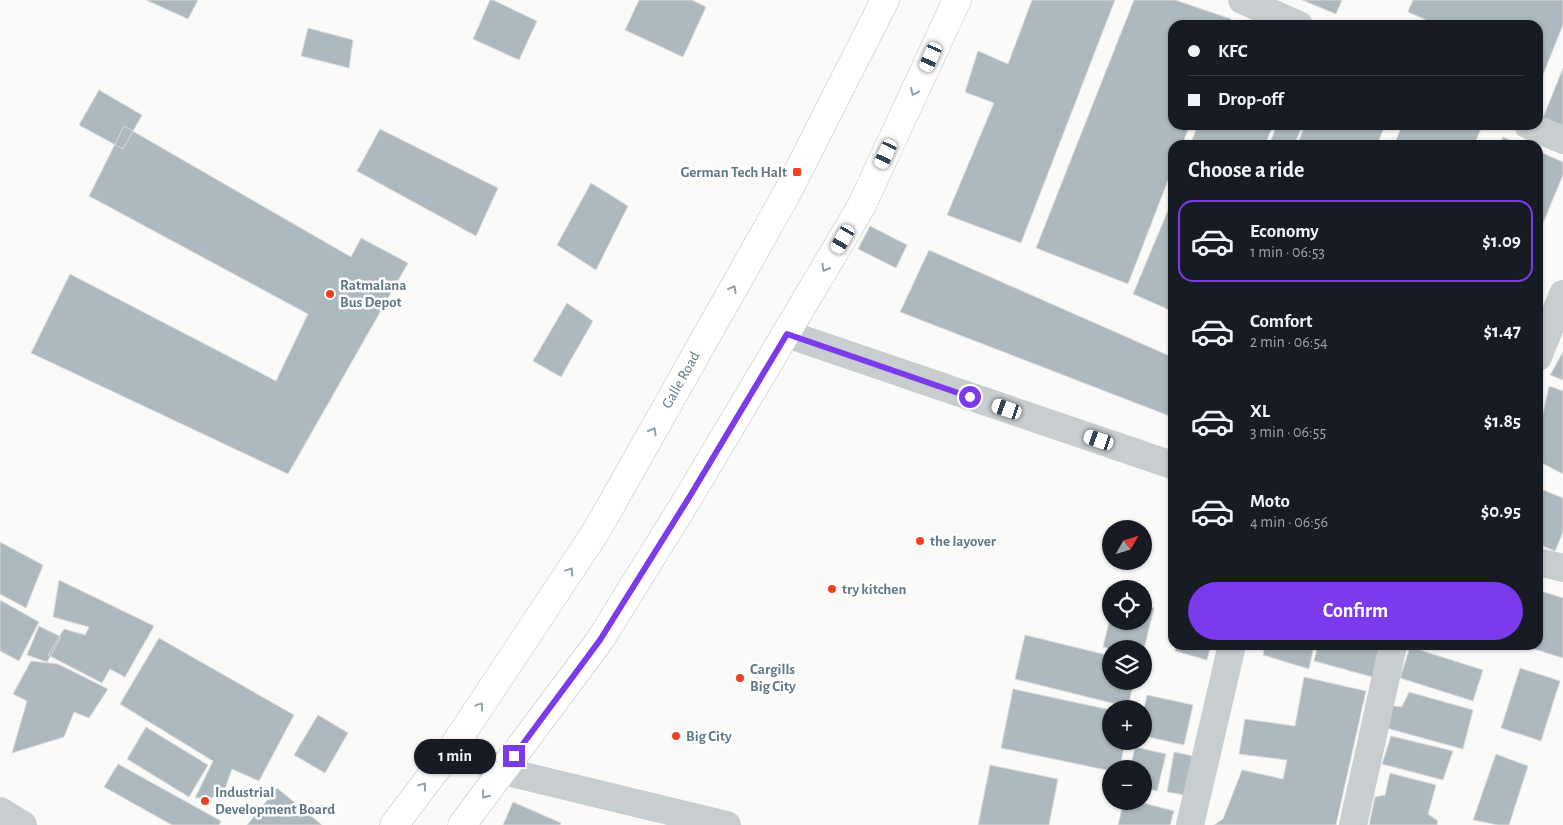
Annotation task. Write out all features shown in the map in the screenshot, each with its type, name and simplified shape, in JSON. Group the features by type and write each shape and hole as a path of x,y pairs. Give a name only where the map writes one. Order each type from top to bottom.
{"highway":[{"name":"Galle Road","path":"394,825 453,746 598,530 786,195 885,0"},
{"path":"462,825 600,640 690,496 787,334 861,207 951,2"}],"street":[{"path":"1242,0 1288,20"},
{"path":"1540,130 1563,140"},
{"path":"1543,345 1563,295"},
{"path":"787,334 1168,465"},
{"path":"1543,563 1563,568"},
{"path":"1190,825 1231,650"},
{"path":"1353,825 1392,650"},
{"path":"453,746 504,771 727,825"},
{"path":"0,811 23,825"}],"building":[{"path":"146,0 198,0 188,19"},
{"path":"490,0 537,21 519,60 473,39"},
{"path":"639,0 692,0 706,7 683,57 625,30"},
{"path":"1032,0 1115,0 1021,243 947,215 994,103 965,92 978,51 1008,64"},
{"path":"1134,0 1175,0 1231,19 1168,20 1168,130 1188,130 1184,140 1168,140 1168,180 1128,284 1036,248"},
{"path":"1302,0 1342,0 1336,14"},
{"path":"1413,0 1563,0 1563,25 1543,75 1543,20 1426,20 1408,12"},
{"path":"308,28 353,40 349,68 301,56"},
{"path":"1563,68 1563,132 1543,124 1543,118"},
{"path":"99,90 142,115 123,149 79,125"},
{"name":"Ratmalana Bus Depot","path":"124,126 351,257 361,238 408,263 288,474 31,353 70,274 276,381 308,314 89,196"},
{"path":"380,129 498,188 476,236 357,171"},
{"path":"1196,130 1271,130 1267,140 1192,140"},
{"path":"1275,130 1301,130 1296,140 1271,140"},
{"path":"1303,130 1383,130 1379,140 1299,140"},
{"path":"1400,130 1481,130 1476,140 1396,140"},
{"path":"1543,153 1563,162 1563,175 1543,223"},
{"path":"591,183 628,206 596,270 557,245"},
{"path":"1168,211 1168,309 1133,294"},
{"path":"870,226 907,245 896,268 858,249"},
{"path":"929,250 1168,355 1168,415 900,312"},
{"path":"567,303 593,321 561,377 533,361"},
{"path":"1563,352 1563,380 1550,375"},
{"path":"1549,386 1563,391 1563,474 1543,464 1543,414"},
{"path":"1543,490 1563,498 1563,532 1555,551 1543,546"},
{"path":"0,542 43,565 26,608 0,594"},
{"path":"59,580 154,626 125,677 110,669 102,683 48,655 64,629 85,635 89,627 53,617"},
{"path":"1543,592 1563,598 1563,658 1537,650 1543,650"},
{"path":"0,600 39,622 19,661 0,651"},
{"path":"39,626 61,637 47,662 27,655"},
{"path":"1107,630 1149,630 1146,640 1105,640"},
{"path":"1025,635 1102,654 1102,690 1132,690 1130,700 1102,701 1015,679"},
{"path":"159,638 294,715 259,781 232,769 222,797 195,798 213,761 120,704"},
{"path":"1175,650 1210,650 1207,660"},
{"path":"1264,650 1313,650 1309,669 1263,655"},
{"path":"1317,650 1383,650 1376,678 1314,661"},
{"path":"1409,650 1420,650 1483,670 1473,701 1400,678"},
{"path":"31,661 58,664 108,689 89,718 74,712 64,737 12,753 27,701 13,694"},
{"path":"1520,668 1560,681 1541,741 1501,728"},
{"path":"1304,677 1366,691 1336,825 1214,825 1223,819 1242,770 1283,779 1287,760 1239,754 1245,719 1295,726"},
{"path":"1013,689 1102,708 1102,750 1123,750 1122,760 1102,760 1102,769 1001,748"},
{"path":"1409,692 1473,710 1463,749 1386,728 1388,705 1402,707"},
{"path":"1147,695 1193,705 1184,745 1152,738 1152,700 1146,700"},
{"path":"318,715 348,733 325,773 294,755"},
{"path":"146,727 208,765 189,797 127,759"},
{"path":"1391,736 1453,751 1443,780 1382,764"},
{"path":"1134,750 1148,750 1166,754 1157,791 1152,790 1152,760 1132,760"},
{"path":"1174,752 1198,757 1191,796 1167,792"},
{"path":"1496,754 1528,766 1509,825 1498,825 1473,820"},
{"path":"118,764 221,821 219,825 172,825 104,787"},
{"path":"990,765 1058,779 1049,825 978,825"},
{"path":"1390,773 1436,785 1428,814 1438,821 1437,825 1369,825 1375,797 1385,795"},
{"path":"277,788 322,825 247,825"},
{"path":"513,802 561,823 560,825 503,825"},
{"path":"1152,805 1174,811 1170,825 1118,825 1122,810 1152,810"}],"place":[{"name":"German Tech Halt","path":"797,172"},
{"name":"Ratmalana Bus Depot","path":"330,294"},
{"name":"the layover","path":"920,541"},
{"name":"try kitchen","path":"832,589"},
{"name":"Cargills Big City","path":"740,678"},
{"name":"Big City","path":"676,736"},
{"name":"Industrial Development Board","path":"205,801"}],"route":[{"path":"514,756 600,640 690,496 787,334 970,397"}]}
